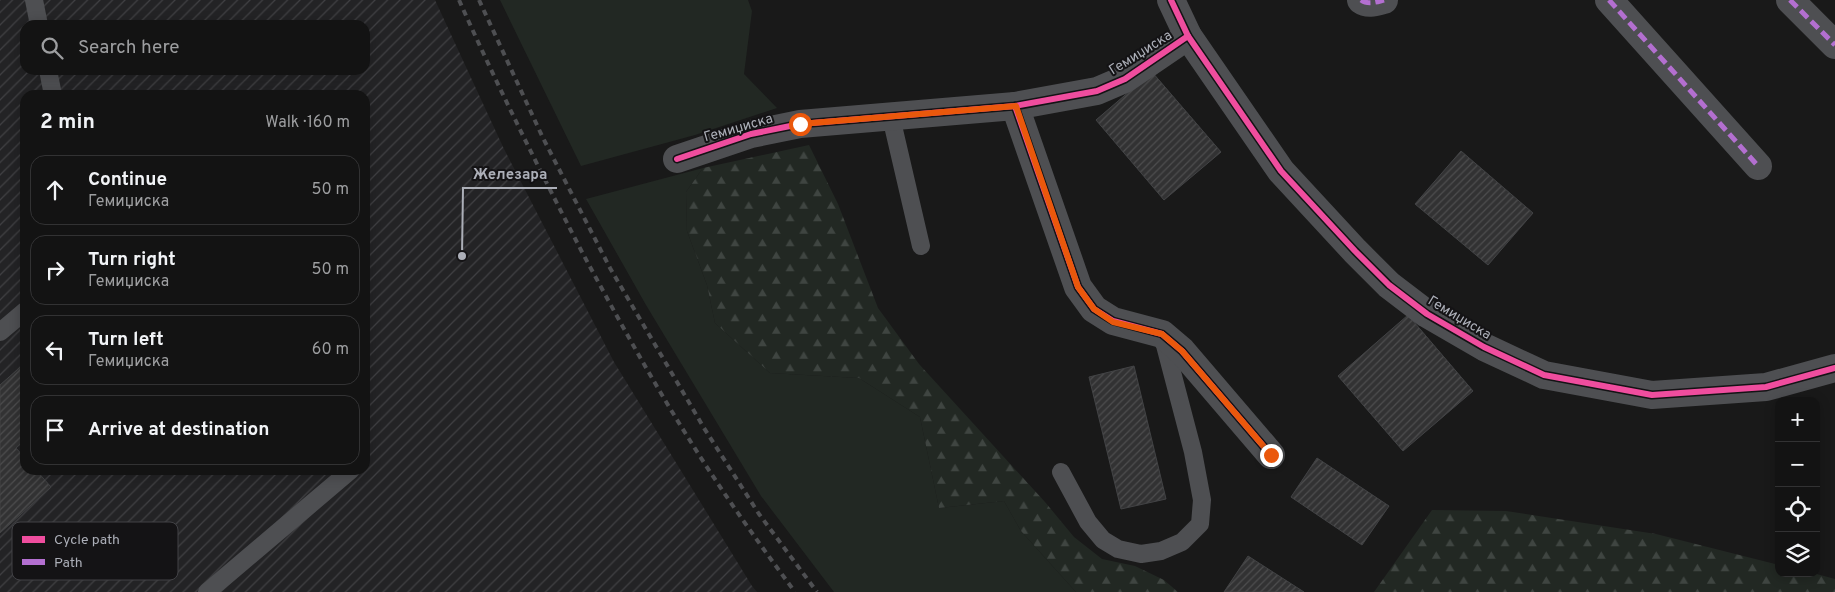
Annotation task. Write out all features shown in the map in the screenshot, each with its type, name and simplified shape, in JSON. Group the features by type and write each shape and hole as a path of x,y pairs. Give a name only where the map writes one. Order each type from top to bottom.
{"street":[{"name":"Гемиџиска","path":"1171,0 1188,36 1281,172 1389,285 1427,314 1484,347 1544,375 1652,395 1766,386 1835,368"},
{"path":"1361,0 1374,3 1384,0"},
{"path":"1609,0 1758,166"},
{"path":"1790,0 1835,45"},
{"name":"Гемиџиска","path":"678,159 751,134 800,124 1016,106 1097,91 1125,79 1188,36"},
{"path":"1016,106 1078,287 1094,309 1113,322 1162,334 1182,351 1271,455"}],"lane":[{"path":"34,0 38,20"},
{"path":"49,75 52,90"},
{"path":"891,117 921,246"},
{"path":"0,332 20,315"},
{"path":"1061,472 1088,522 1103,540 1118,549 1141,554 1161,551 1182,542 1200,524 1202,500 1193,452 1162,334"},
{"path":"207,592 345,475"}],"shaded area":[{"path":"0,0 435,0 504,149 614,362 757,592 0,592"}],"green space":[{"path":"500,0 748,0 752,11 744,74 777,108 695,135 581,166"},
{"path":"809,145 838,204 878,308 919,364 1045,502 1074,537 1102,559 1135,566 1164,580 1178,592 1076,592 1021,531 1004,501 939,508 920,417 859,378 770,373 715,323 707,285 687,231 686,192 703,168"},
{"path":"703,168 686,192 687,231 707,285 715,323 770,373 859,378 920,417 939,508 1004,501 1021,531 1076,592 834,592 761,496 646,305 586,199"},
{"path":"1432,510 1506,511 1656,534 1775,564 1775,577 1820,577 1820,575 1835,579 1835,592 1374,592"}],"building":[{"path":"1152,72 1221,152 1164,200 1096,120"},
{"path":"1461,151 1533,213 1488,265 1415,204"},
{"path":"1408,315 1473,391 1403,451 1338,376"},
{"path":"1134,366 1166,499 1121,509 1089,377"},
{"path":"20,367 20,444 16,448 20,452 20,475 40,475 51,487 0,533 0,385"},
{"path":"1317,458 1389,506 1362,545 1291,497"},
{"path":"1248,556 1304,592 1224,592"}],"railway":[{"path":"459,0 550,190 634,347 714,478 795,592"},
{"path":"479,0 543,138 610,268 704,428 759,514 817,592"}],"marked path":[{"path":"1361,0 1369,3 1384,0"},
{"path":"1609,0 1758,166"},
{"path":"1790,0 1835,45"}],"cycle path":[{"path":"1171,0 1188,36 1281,171 1389,285 1427,314 1484,347 1544,375 1652,395 1766,387 1835,368"},
{"path":"677,159 751,134 800,124 1015,106 1097,91 1125,79 1188,36"},
{"path":"1015,106 1078,287 1094,309 1113,321 1162,334 1182,351 1271,455"}],"place":[{"name":"Железара","path":"462,256"}],"route":[{"path":"800,124 1016,106 1078,287 1094,309 1113,322 1162,334 1182,351 1271,455"}]}
